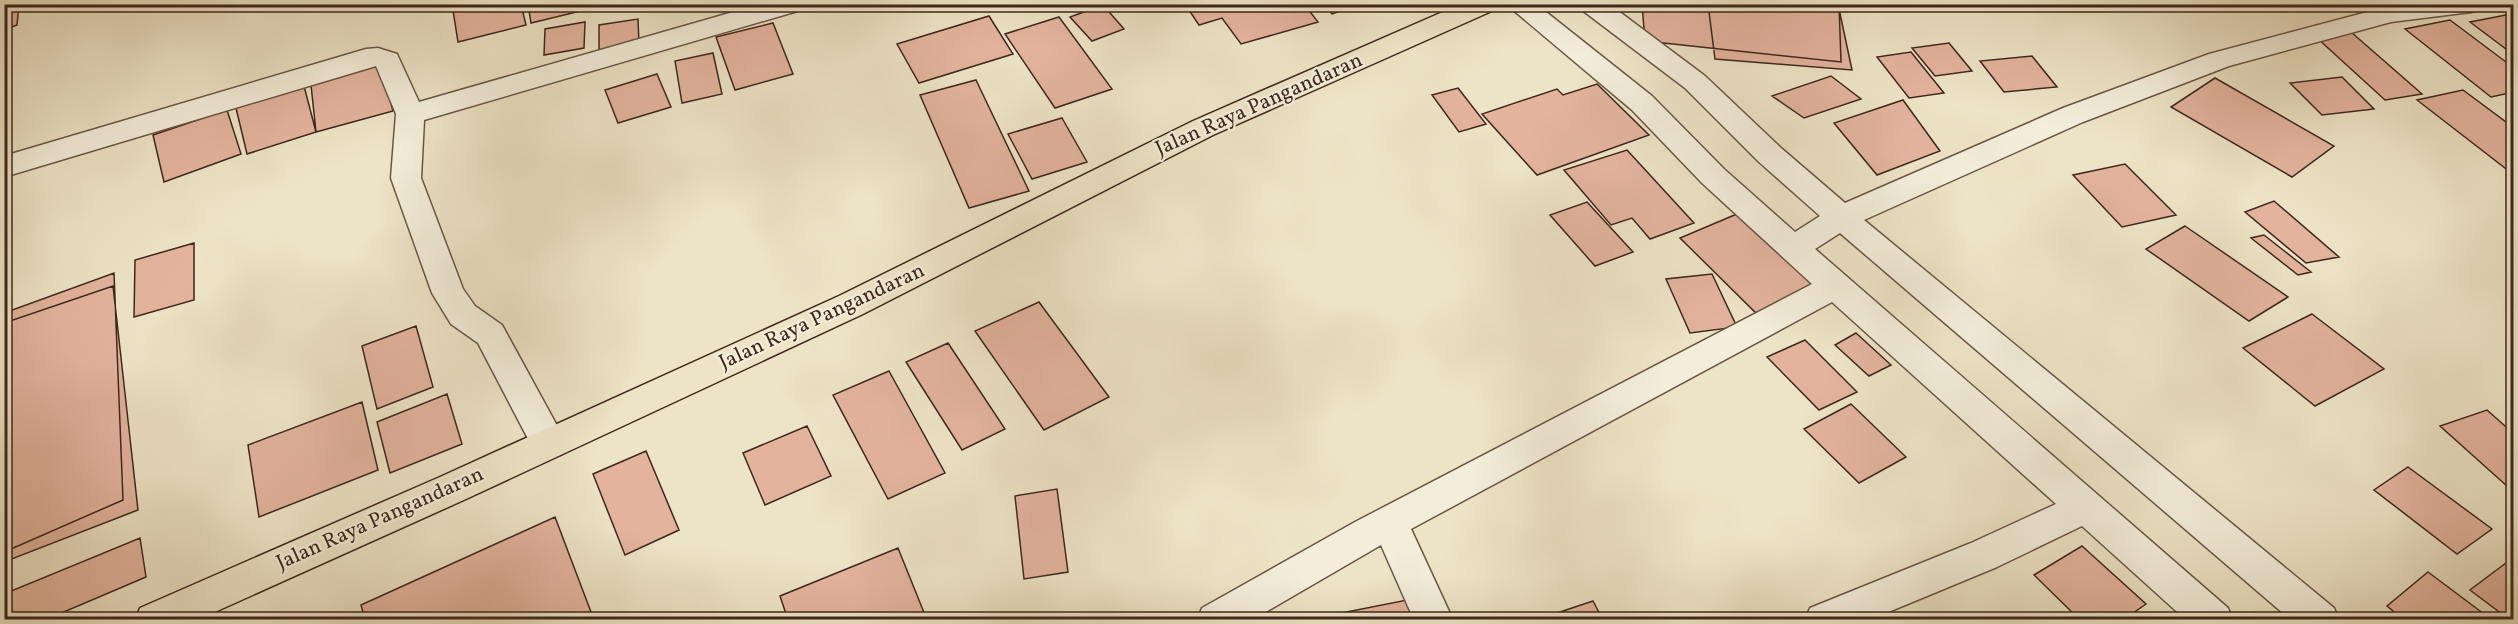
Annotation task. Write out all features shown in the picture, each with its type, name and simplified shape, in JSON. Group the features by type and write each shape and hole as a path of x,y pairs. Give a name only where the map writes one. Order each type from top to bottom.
{"highway":[{"name":"Jalan Raya Pangandaran","path":"154,620 549,444 851,305 1203,128 1463,8"}],"street":[{"path":"410,114 792,4"},
{"path":"1519,4 1642,103 1713,176 2214,620"},
{"path":"1592,4 1695,82 1770,155 1842,217 2320,620"},
{"path":"1793,248 1842,217 2073,115 2220,60 2390,14 2471,4"},
{"path":"4,167 366,58 378,57 387,60 410,114 406,178 448,293 463,315 490,334 549,444"},
{"path":"1216,620 1389,522 1835,286"},
{"path":"1824,620 1984,555 2086,507"},
{"path":"1389,522 1434,620"}],"building":[{"path":"19,4 17,25 4,30 4,5"},
{"path":"452,4 521,4 526,25 458,42"},
{"path":"528,4 584,4 585,10 531,23"},
{"path":"1185,4 1304,4 1318,22 1241,44 1222,18 1199,25"},
{"path":"1323,4 1362,4 1332,14"},
{"path":"1642,4 1839,4 1841,62 1645,41"},
{"path":"1708,4 1838,4 1852,70 1715,59"},
{"path":"1103,5 1124,29 1092,41 1070,17"},
{"path":"2511,14 2514,16 2514,55 2470,22"},
{"path":"989,16 1013,54 919,83 897,44"},
{"path":"1059,17 1112,89 1055,108 1005,34"},
{"path":"638,19 639,44 599,51 599,25"},
{"path":"2450,20 2514,68 2514,92 2491,97 2405,29"},
{"path":"585,22 584,48 544,55 545,29"},
{"path":"773,23 793,74 735,90 716,37"},
{"path":"2351,32 2422,94 2385,100 2316,37"},
{"path":"1949,43 1972,71 1935,76 1912,48"},
{"path":"1911,52 1944,93 1909,98 1877,57"},
{"path":"713,53 722,94 682,103 675,61"},
{"path":"2032,56 2057,87 2004,92 1980,61"},
{"path":"380,64 393,111 316,132 311,85"},
{"path":"657,74 671,107 618,123 605,90"},
{"path":"1831,76 1861,99 1804,118 1772,96"},
{"path":"2342,77 2374,109 2322,115 2290,83"},
{"path":"2215,78 2334,146 2292,177 2171,107"},
{"path":"976,80 1029,191 969,208 920,95"},
{"path":"1597,84 1649,135 1537,175 1482,114 1557,89 1563,95"},
{"path":"304,86 316,132 247,154 236,108"},
{"path":"1458,88 1486,124 1459,132 1432,95"},
{"path":"2463,90 2514,128 2514,175 2417,100"},
{"path":"1903,100 1940,151 1877,175 1834,123"},
{"path":"227,110 241,154 164,182 153,135"},
{"path":"1062,118 1087,162 1032,179 1008,134"},
{"path":"1627,150 1694,223 1650,239 1632,218 1611,225 1564,170"},
{"path":"2125,164 2176,215 2122,227 2073,175"},
{"path":"2274,201 2339,257 2306,263 2245,212"},
{"path":"1587,202 1633,252 1595,266 1550,215"},
{"path":"1744,211 1825,287 1759,316 1680,238"},
{"path":"2185,226 2288,297 2249,321 2146,249"},
{"path":"2264,235 2311,272 2298,275 2251,238"},
{"path":"194,243 194,300 134,317 135,260"},
{"path":"114,273 123,500 4,552 4,313"},
{"path":"1712,274 1737,327 1690,333 1666,279"},
{"path":"113,286 138,510 4,562 4,323"},
{"path":"1039,302 1109,397 1044,430 975,331"},
{"path":"2312,314 2384,369 2315,406 2243,348"},
{"path":"416,326 433,387 377,409 362,346"},
{"path":"1856,333 1891,365 1869,376 1835,345"},
{"path":"1805,340 1857,392 1819,410 1767,357"},
{"path":"948,343 1005,429 962,450 906,362"},
{"path":"889,371 945,473 888,499 833,395"},
{"path":"447,394 462,444 390,473 377,422"},
{"path":"362,402 378,470 259,517 248,445"},
{"path":"1851,404 1906,457 1859,483 1804,429"},
{"path":"2487,410 2514,434 2514,485 2508,487 2440,426"},
{"path":"807,426 831,476 765,505 743,453"},
{"path":"646,451 679,530 625,555 593,474"},
{"path":"2408,467 2492,529 2457,554 2374,490"},
{"path":"1057,489 1068,572 1024,579 1015,496"},
{"path":"555,517 594,620 365,620 361,605"},
{"path":"140,538 146,577 45,620 4,620 4,594"},
{"path":"2082,546 2146,604 2123,620 2080,620 2034,575"},
{"path":"898,548 927,620 788,620 780,596"},
{"path":"2514,557 2514,620 2510,620 2470,590"},
{"path":"2428,572 2492,620 2404,620 2387,606"},
{"path":"1412,599 1419,620 1306,620"},
{"path":"1593,601 1603,620 1536,620"}]}
